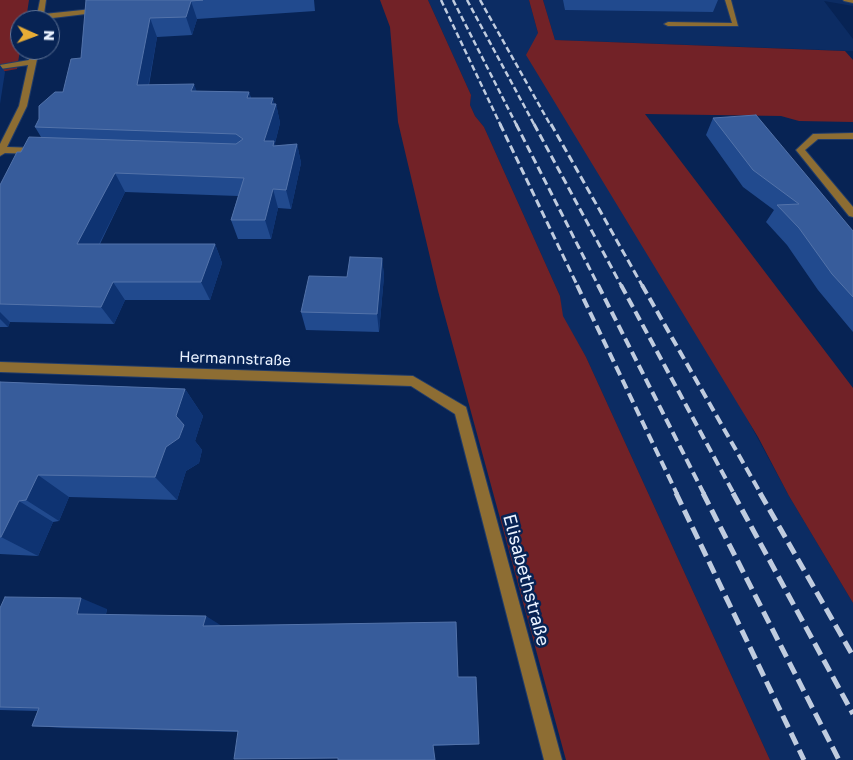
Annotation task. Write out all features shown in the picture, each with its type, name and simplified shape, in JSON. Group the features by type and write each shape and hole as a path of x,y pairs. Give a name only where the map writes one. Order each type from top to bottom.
{"street":[{"path":"668,24 736,25 728,0"},
{"path":"846,0 853,1"},
{"path":"60,15 109,9"},
{"path":"0,67 33,62 23,106 1,151 50,151"},
{"path":"853,136 816,136 800,150 853,214"},
{"name":"Hermannstraße","path":"0,367 413,381 461,411"},
{"name":"Elisabethstraße","path":"461,411 553,760"}],"shaded area":[{"path":"0,0 29,0 28,10 10,10 10,60 18,60 17,69 0,72"},
{"path":"380,0 428,0 471,95 470,105 475,116 484,127 560,296 563,316 586,357 770,760 566,760 438,291 398,122 390,27"},
{"path":"428,0 529,0 538,33 789,496 853,603 853,760 770,760 586,357 562,316 560,296 484,127 475,116 470,105 471,95"},
{"path":"529,0 543,0 555,40 845,51 853,60 853,122 799,121 781,116 645,114 853,388 853,603 789,496 758,437 526,55 538,33"},
{"path":"543,0 853,0 853,6 824,1 853,39 853,51 555,40"}],"building":[{"path":"86,0 203,0 191,1 186,17 150,18 137,85 194,84 191,91 249,92 247,98 273,98 271,104 276,104 264,141 274,141 273,146 297,144 286,190 273,189 265,220 231,220 244,178 115,173 77,244 215,244 201,282 113,282 101,307 0,304 0,185 17,152 21,152 29,137 236,144 243,139 236,134 35,127 39,119 39,106 55,92 63,92 71,59 81,58"},
{"path":"756,115 853,231 853,297 832,274 799,228 777,205 799,204 753,170 713,118"},
{"path":"350,257 382,258 377,314 301,312 309,276 347,277"},
{"path":"0,382 185,389 176,416 184,425 179,438 166,447 155,477 38,475 26,500 19,501 0,537"},
{"path":"5,597 81,598 77,614 206,616 203,626 456,622 458,677 476,677 479,744 433,745 435,760 338,760 338,758 234,759 238,731 32,726 39,708 0,707 0,608"}],"railway":[{"path":"441,0 501,126"},
{"path":"453,0 517,126"},
{"path":"467,0 535,126"},
{"path":"480,0 551,126"},
{"path":"500,124 578,287"},
{"path":"516,124 599,287"},
{"path":"534,124 622,287"},
{"path":"551,124 643,287"},
{"path":"577,285 677,494"},
{"path":"598,285 704,494"},
{"path":"621,285 734,494"},
{"path":"642,285 761,494"},
{"path":"676,493 804,760"},
{"path":"703,493 839,760"},
{"path":"733,493 853,714"},
{"path":"760,493 853,656"}]}
